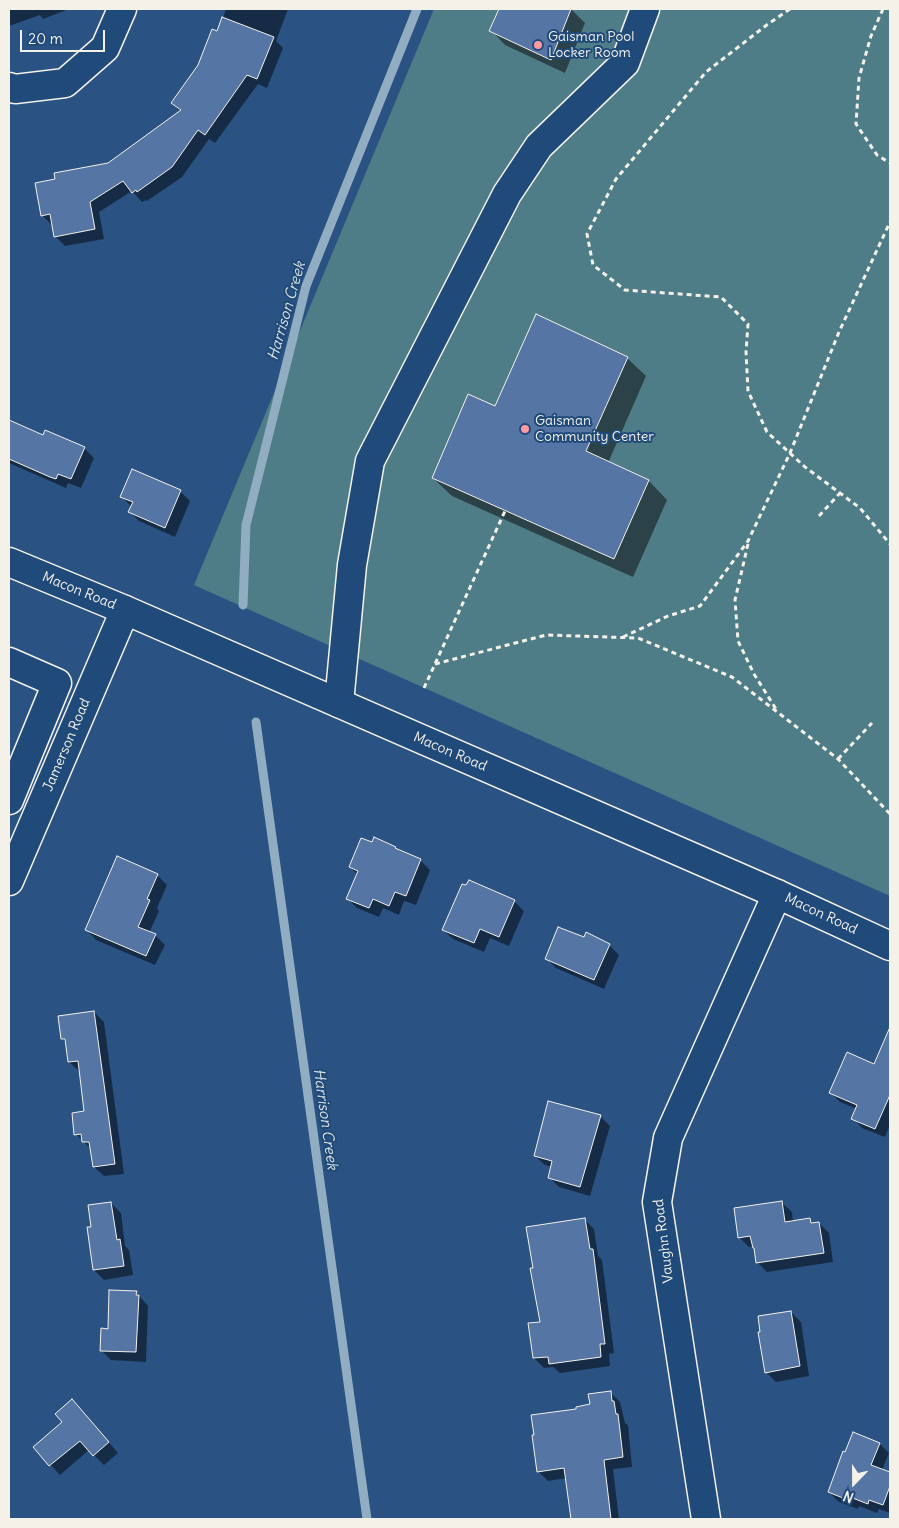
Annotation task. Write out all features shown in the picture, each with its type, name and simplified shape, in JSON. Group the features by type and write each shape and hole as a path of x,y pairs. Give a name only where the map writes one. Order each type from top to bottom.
{"street":[{"path":"9,87 15,89 65,83 105,48 122,9"},
{"path":"339,703 352,564 370,461 508,194 540,146 625,63 645,9"},
{"name":"Macon Road","path":"9,564 125,610 777,894 890,946"},
{"name":"Jamerson Road","path":"9,881 20,822 125,610"},
{"path":"9,662 57,683 9,800"},
{"name":"Vaughn Road","path":"711,1517 657,1202 668,1138 777,894"}],"path":[{"path":"790,9 706,72 616,179 587,234 592,265 625,290 721,297 748,324 746,352 748,391 768,432 805,467 860,508 890,544"},
{"path":"883,9 871,36 859,78 856,124 877,155 890,163"},
{"path":"622,638 668,616 700,606 748,541 790,453 839,332 890,222"},
{"path":"819,516 840,493"},
{"path":"424,688 505,511"},
{"path":"748,541 735,600 738,641 754,674 778,713"},
{"path":"435,664 546,635 638,638 732,677 838,759 890,814"},
{"path":"838,759 872,722"}],"green space":[{"path":"434,9 890,9 890,896 194,585"}],"building":[{"name":"Gaisman Pool Locker Room","path":"499,9 571,9 551,60 489,31"},
{"path":"222,17 274,37 257,79 247,75 205,135 198,130 172,167 137,192 136,190 132,193 123,181 90,202 95,229 54,237 50,214 41,216 35,183 55,179 54,173 108,163 181,110 171,103 198,65 212,29 217,31"},
{"name":"Gaisman Community Center","path":"536,314 628,357 586,451 649,480 614,559 432,478 468,394 495,406"},
{"path":"9,420 43,435 45,430 85,447 71,479 58,474 56,479 9,459"},
{"path":"132,469 181,490 165,528 128,512 133,502 120,497"},
{"path":"374,837 421,859 406,896 395,892 389,906 373,899 369,908 346,899 358,871 349,867 361,838 372,842"},
{"path":"117,856 158,874 147,899 150,900 138,927 156,934 146,956 85,930"},
{"path":"469,880 515,900 499,937 480,929 474,943 442,930 462,884 466,885"},
{"path":"558,927 584,937 586,932 610,944 594,980 545,959"},
{"path":"94,1011 115,1164 93,1167 89,1142 82,1142 81,1134 74,1135 72,1113 84,1111 78,1061 68,1062 65,1039 61,1039 58,1016"},
{"path":"890,1027 890,1095 875,1129 851,1119 857,1105 829,1093 847,1052 874,1064"},
{"path":"548,1101 601,1115 580,1187 548,1178 552,1161 534,1156"},
{"path":"782,1201 785,1222 810,1218 811,1223 819,1222 824,1253 756,1263 750,1236 738,1238 734,1208"},
{"path":"111,1202 117,1240 120,1239 124,1266 93,1270 87,1227 91,1227 88,1205"},
{"path":"585,1218 590,1249 593,1249 605,1344 600,1344 601,1357 549,1364 548,1357 533,1358 528,1323 540,1322 530,1268 533,1268 526,1227"},
{"path":"109,1290 137,1291 136,1295 139,1295 136,1352 100,1351 101,1328 108,1329"},
{"path":"791,1311 800,1366 765,1373 758,1332 760,1332 758,1316"},
{"path":"611,1391 612,1401 614,1401 616,1414 618,1414 623,1457 604,1460 611,1519 571,1519 564,1468 537,1472 531,1415 576,1409 576,1407 590,1404 588,1394"},
{"path":"72,1399 109,1442 93,1456 80,1441 49,1466 33,1447 62,1422 55,1414"},
{"path":"853,1432 880,1443 871,1465 890,1472 890,1486 883,1505 869,1500 868,1504 850,1497 848,1500 828,1492 843,1451 845,1452"}],"waterway":[{"name":"Harrison Creek","path":"243,605 246,525 306,286 417,9"},
{"name":"Harrison Creek","path":"256,722 367,1519"}],"place":[{"name":"Gaisman Pool Locker Room","path":"538,45"},
{"name":"Gaisman Community Center","path":"525,429"}]}
